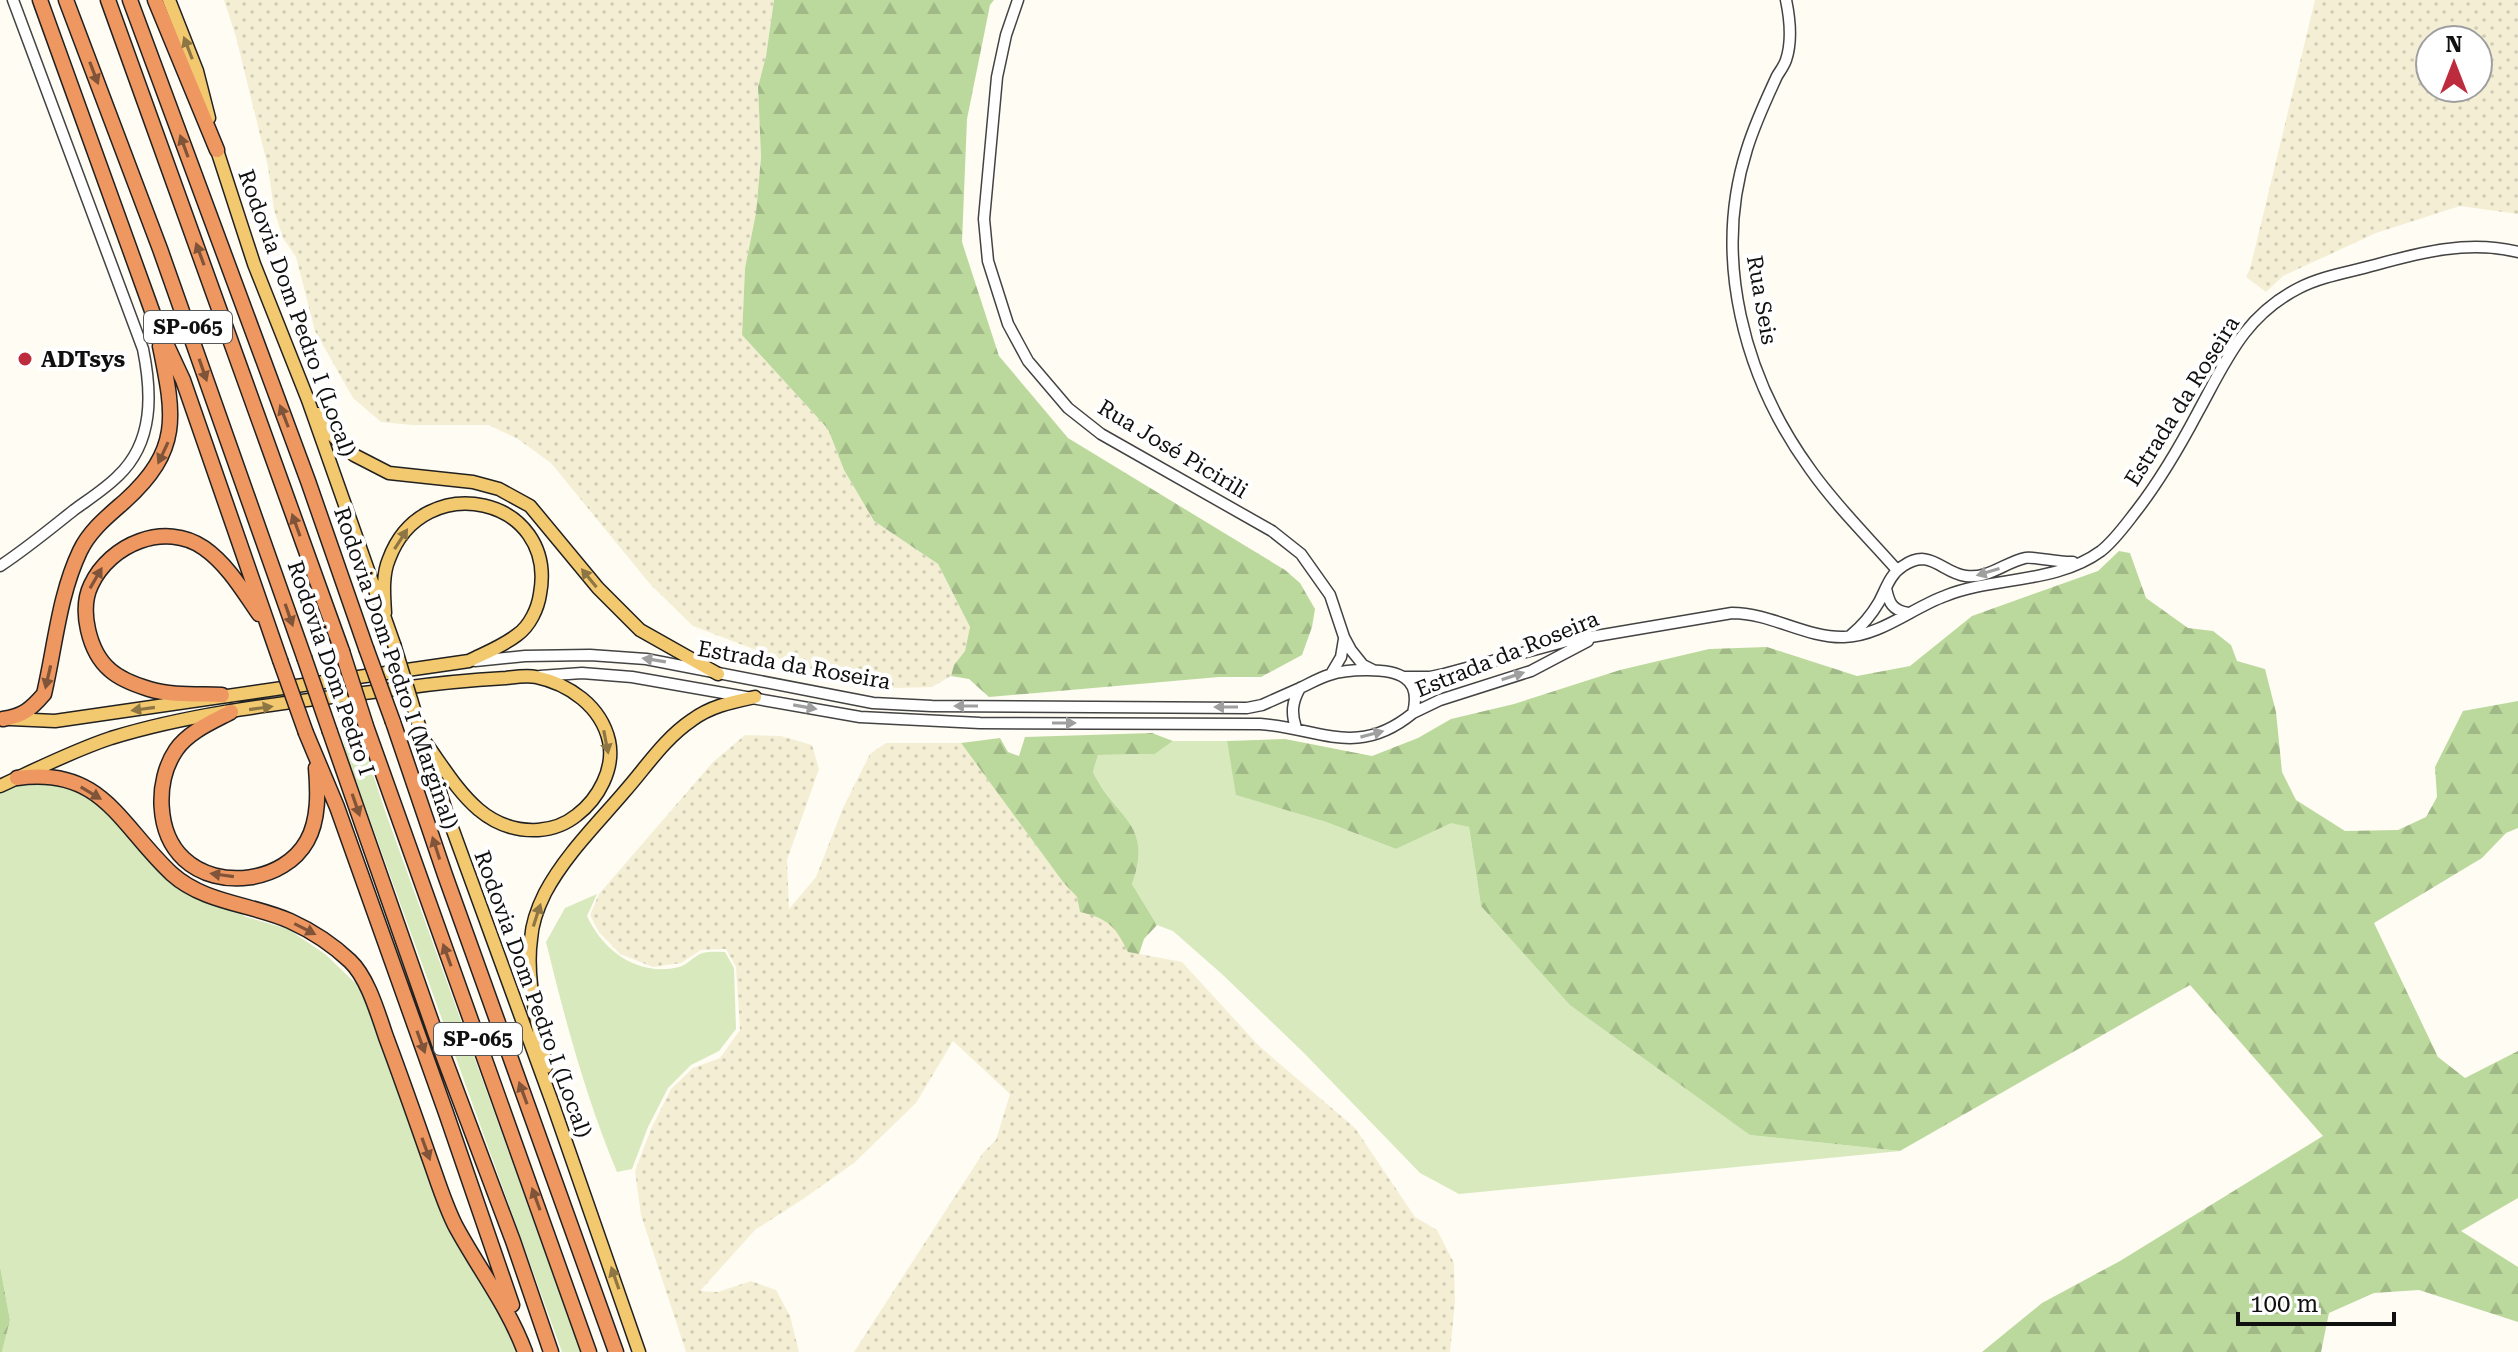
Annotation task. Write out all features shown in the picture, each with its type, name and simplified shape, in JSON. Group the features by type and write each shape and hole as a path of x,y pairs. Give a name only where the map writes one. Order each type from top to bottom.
{"highway":[{"name":"SP-065","path":"40,0 156,322 183,380 306,733 337,807 426,1055 526,1352"},
{"name":"Rodovia Dom Pedro I","path":"66,0 160,249 551,1352"},
{"name":"Rodovia Dom Pedro I","path":"108,0 589,1352"},
{"name":"Rodovia Dom Pedro I (Marginal)","path":"130,0 308,481 616,1352"},
{"path":"155,0 217,150"},
{"path":"2,718 21,716 44,694 70,577 80,552 90,534 140,488 157,464 169,438 171,398 156,322"},
{"path":"222,695 152,690 109,670 92,645 86,616 89,587 103,565 126,546 153,536 179,537 203,547 229,571 271,632"},
{"path":"231,712 198,729 176,749 165,774 160,802 166,831 183,859 213,876 256,878 286,863 307,841 315,816 318,788 314,752"},
{"path":"17,778 60,779 90,790 119,812 148,849 175,876 204,893 288,920 322,937 353,963 373,1000 455,1223 505,1306 526,1352"}],"main road":[{"name":"Rodovia Dom Pedro I (Local)","path":"169,0 197,71 217,150 254,264 308,400 385,613 447,814 639,1352"},
{"path":"308,400 332,435 354,455 389,473 473,482 499,489 530,506 598,588 640,630 718,674"},
{"path":"2,718 55,721 469,661 520,634 538,607 544,576 536,544 516,521 489,505 458,502 427,512 403,532 388,560 384,586 385,613"},
{"path":"0,786 59,757 113,738 231,712 454,681 534,676 581,696 598,716 609,742 609,764 605,780 593,799 576,816 561,825 526,830 487,818 468,801 425,742"},
{"path":"552,1102 529,966 535,916 546,892 570,855 659,748 692,719 719,705 755,697"}],"street":[{"path":"0,566 119,475 139,445 146,426 150,383 143,349 13,0"},
{"name":"Rua José Picirili","path":"1018,0 997,77 984,219 988,261 1008,324 1028,361 1068,408 1101,434 1272,531 1301,554 1330,595 1344,637"},
{"name":"Rua Seis","path":"1786,0 1789,34 1785,62 1755,125 1736,195 1732,244 1740,318 1757,373 1771,406 1794,446 1826,491 1897,570"},
{"name":"Estrada da Roseira","path":"469,661 590,655 646,659 873,703 1247,708 1262,705 1331,674 1374,671 1404,677 1430,677 1534,648 1732,613 1747,613 1830,636 1850,637 1868,632 1956,592 2060,570 2102,550 2152,490 2179,449 2235,343 2252,322 2300,287 2417,253 2447,248 2478,246 2518,252"},
{"path":"1850,637 1873,611 1897,570 1909,562 1924,559 1937,562 1960,575 1981,576 2028,557 2057,563 2079,562"},
{"path":"2013,579 2025,568 2028,557"},
{"path":"1951,571 1957,582 1956,592"},
{"path":"1886,586 1891,606 1908,613"},
{"name":"Estrada da Roseira","path":"534,676 582,673 619,676 860,717 980,723 1260,724 1296,728 1324,737 1358,737 1388,729 1440,700 1531,671 1576,646 1616,633"},
{"path":"1344,637 1356,658 1374,671"},
{"path":"1331,674 1341,657 1344,637"},
{"name":"Estrada da Roseira","path":"1404,677 1414,690 1413,713"},
{"path":"1296,728 1292,716 1293,705 1300,688"}],"shaded area":[{"path":"224,0 774,0 758,87 761,157 756,213 745,268 742,335 828,429 844,470 874,521 938,564 970,627 965,651 954,665 951,676 932,687 897,688 841,678 693,626 650,584 551,463 518,439 489,425 381,422 353,398 315,331 296,257 283,238 236,37"},
{"path":"2315,0 2518,0 2518,214 2460,206 2376,233 2283,276 2266,292 2246,277"},
{"path":"745,735 781,736 812,745 819,769 787,860 789,909 816,877 843,808 870,754 886,743 961,743 1077,897 1080,912 1097,916 1115,926 1129,952 1182,962 1259,1046 1355,1128 1415,1217 1437,1230 1454,1263 1455,1302 1450,1352 854,1352 983,1153 996,1140 1010,1094 953,1041 916,1103 854,1163 755,1230 700,1291 718,1292 751,1281 776,1290 790,1316 799,1352 686,1352 641,1215 635,1171 671,1089 693,1068 720,1058 740,1030 736,967 726,949 701,950 681,963 653,967 620,954 599,932 590,915 599,894 713,762"}],"green space":[{"path":"774,0 994,0 990,5 967,119 962,242 999,356 1068,438 1285,570 1300,583 1315,609 1302,655 1261,677 1219,677 989,697 969,679 951,676 954,665 965,651 970,627 938,564 874,521 844,470 828,429 742,335 745,268 756,213 761,157 758,87"},
{"path":"2119,551 2130,553 2146,598 2188,628 2213,631 2231,645 2237,661 2265,669 2276,712 2282,772 2296,800 2345,831 2398,830 2426,817 2437,797 2435,767 2463,711 2518,701 2518,828 2506,833 2482,858 2374,923 2438,1057 2465,1078 2518,1051 2518,1198 2461,1231 2518,1267 2518,1322 2419,1290 2374,1293 2329,1313 2321,1352 1982,1352 2042,1303 2120,1261 2323,1136 2190,985 1900,1151 1750,1135 1570,1005 1481,906 1469,827 1451,823 1396,849 1326,822 1236,795 1227,741 1285,739 1372,756 1418,738 1451,719 1514,704 1620,670 1709,649 1767,647 1857,676 1910,666 1972,616 2098,571"},
{"path":"352,710 385,811 581,1352 562,1352 346,753 338,714"},
{"path":"1152,733 1173,741 1155,754 1098,755 1093,772 1135,834 1138,864 1132,884 1157,925 1144,939 1139,954 1128,952 1115,930 1105,921 1080,912 1077,897 961,743 1000,738 1008,752 1019,756 1025,737"},
{"path":"1173,741 1227,741 1237,795 1326,822 1396,849 1451,822 1469,827 1481,906 1750,1135 1900,1151 1459,1194 1420,1173 1304,1053 1223,975 1173,931 1157,925 1132,884 1138,864 1135,835 1093,772 1098,755 1155,754"},
{"path":"34,776 76,788 113,817 137,849 175,876 246,917 288,929 325,954 373,1000 455,1223 517,1352 2,1352 10,1320 0,1266 0,793"},
{"path":"597,894 587,916 602,940 624,958 650,968 664,969 682,966 703,953 725,952 734,968 736,1029 719,1051 691,1065 668,1088 648,1127 632,1169 617,1172 577,1058 546,942 565,908"},
{"path":"0,1266 10,1320 2,1352 0,1352"}],"place":[{"name":"ADTsys","path":"25,359"}]}
